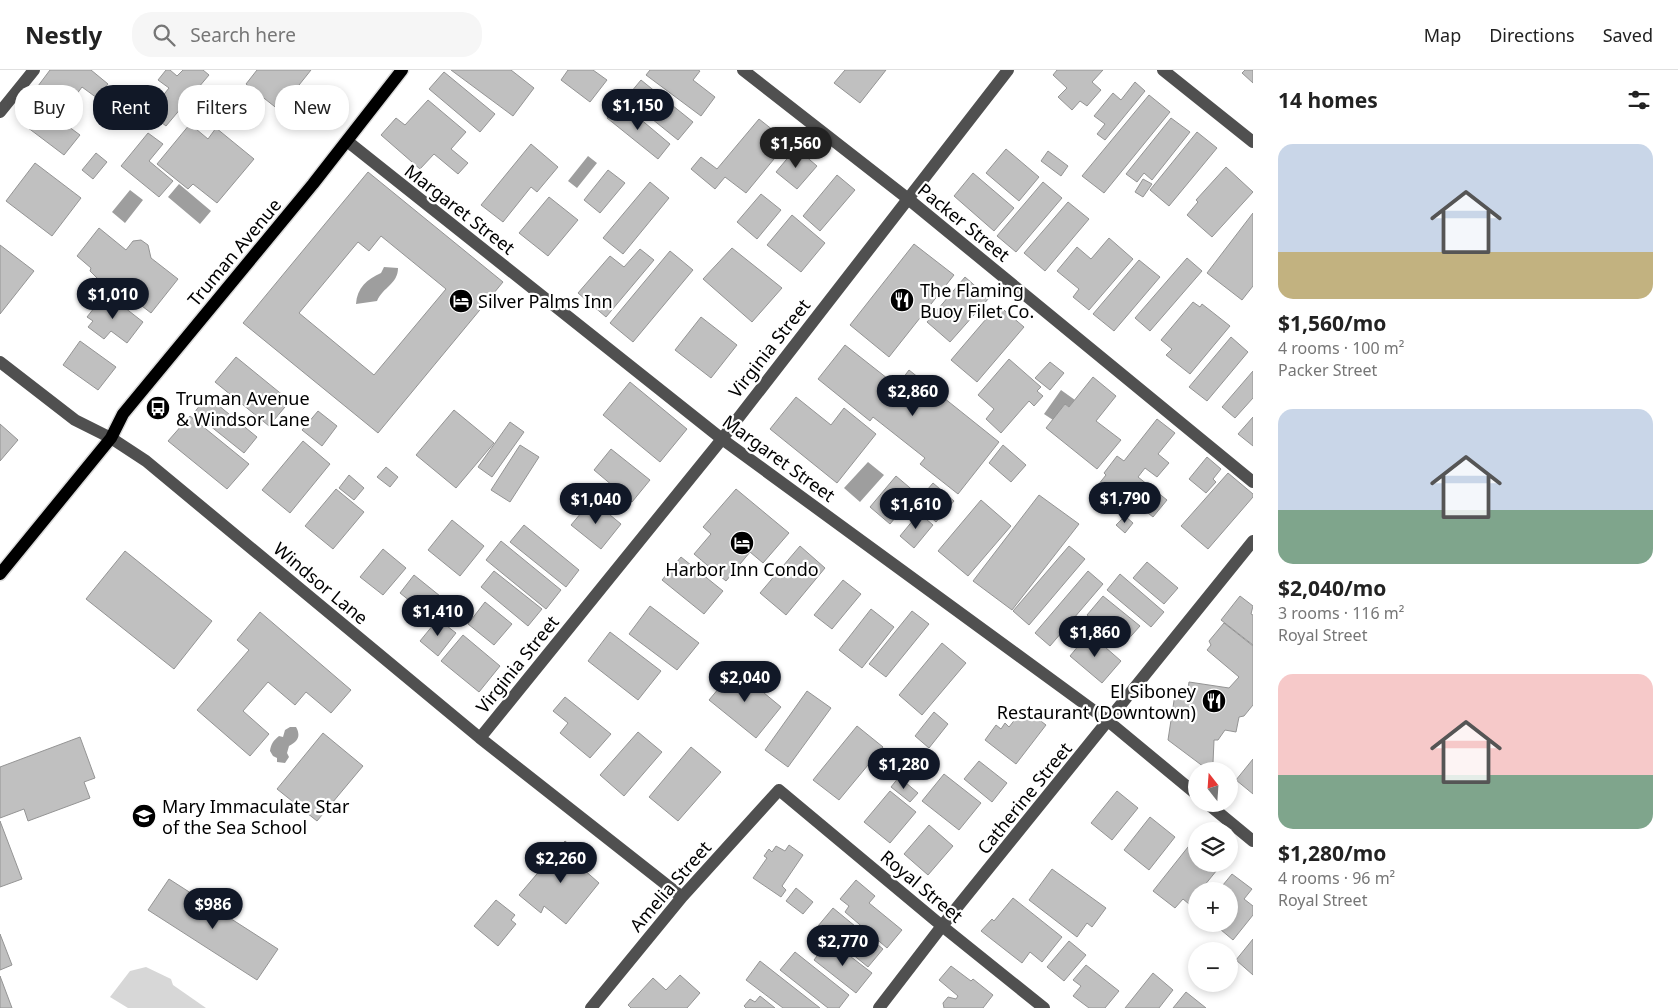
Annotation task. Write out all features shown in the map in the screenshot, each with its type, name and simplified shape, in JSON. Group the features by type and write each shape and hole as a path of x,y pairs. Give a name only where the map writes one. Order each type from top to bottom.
{"main road":[{"name":"Truman Avenue","path":"0,574 111,438 123,414 347,141 402,70"}],"street":[{"path":"0,112 34,70"},
{"name":"Packer Street","path":"743,70 907,198 1253,482"},
{"name":"Virginia Street","path":"480,738 722,439 1008,70"},
{"path":"1163,70 1253,142"},
{"name":"Margaret Street","path":"347,141 722,439 1108,721 1188,787"},
{"name":"Windsor Lane","path":"0,362 75,420 111,438 146,461 480,738 682,897"},
{"name":"Catherine Street","path":"879,1008 942,926 1253,541"},
{"name":"Royal Street","path":"780,790 942,926 1044,1008"},
{"name":"Amelia Street","path":"594,1007 682,897 780,790"},
{"path":"1218,812 1253,841"}],"shaded area":[{"path":"588,156 597,163 577,188 568,181"},
{"path":"179,184 211,211 200,224 168,197"},
{"path":"130,190 143,200 125,223 112,212"},
{"path":"384,267 398,268 393,282 377,301 356,304 358,293 364,285 371,278 381,273"},
{"path":"1061,390 1075,400 1069,407 1065,404 1053,420 1044,414"},
{"path":"868,462 884,475 860,502 844,488"},
{"path":"290,727 296,727 298,738 289,746 287,753 289,757 285,763 277,762 277,758 270,751 271,746 279,736 283,737 285,730"},
{"path":"146,967 171,979 173,985 206,1008 128,1008 110,997 130,971"}],"building":[{"path":"50,70 91,70 108,84 93,85 93,95 83,88 83,85 39,85"},
{"path":"166,70 170,70 177,76 183,70 203,70 209,75 201,85 178,85 178,112 168,124 169,88 168,85 158,80"},
{"path":"257,70 311,70 299,85 275,85 275,107 265,99 265,85 246,84"},
{"path":"451,70 511,70 534,88 513,116"},
{"path":"568,70 593,70 607,80 590,102 561,80"},
{"path":"650,70 698,70 700,71 693,80 715,97 701,116 646,75"},
{"path":"845,70 886,70 860,103 834,83"},
{"path":"1057,70 1103,70 1092,82 1101,90 1087,106 1080,101 1072,110 1058,97 1067,88 1053,75"},
{"path":"1245,70 1253,70 1253,83 1242,73"},
{"path":"444,72 495,114 480,132 429,89"},
{"path":"641,80 693,122 678,140 626,98"},
{"path":"1135,82 1145,91 1105,140 1097,134 1105,124 1094,116 1113,93 1121,100"},
{"path":"1149,95 1170,112 1104,193 1082,176"},
{"path":"428,100 466,132 451,149 468,163 458,174 434,154 420,169 381,135 396,118 405,125"},
{"path":"620,102 670,144 658,159 607,118"},
{"path":"1171,118 1190,132 1152,180 1144,173 1137,182 1126,174"},
{"path":"759,119 788,142 746,193 725,177 715,189 691,169 701,157 717,169"},
{"path":"31,130 73,130 80,135 64,155"},
{"path":"185,130 197,130 208,139 215,130 218,130 254,159 217,203 193,184 188,189 157,164"},
{"path":"1197,132 1217,148 1169,206 1150,190"},
{"path":"148,133 163,144 149,161 173,181 159,197 121,166"},
{"path":"531,144 558,167 537,192 531,187 503,222 481,205"},
{"path":"796,148 817,166 797,189 776,172"},
{"path":"1006,149 1039,177 1019,201 986,173"},
{"path":"1048,151 1068,166 1061,176 1041,161"},
{"path":"96,153 107,162 93,179 82,170"},
{"path":"35,163 81,198 52,236 6,201"},
{"path":"1226,167 1253,192 1212,237 1187,215 1198,202 1196,200"},
{"path":"608,170 625,183 600,213 584,200"},
{"name":"Silver Palms Inn","path":"368,172 503,282 378,433 243,323","holes":["381,236 446,289 374,375 299,313 358,242 369,251"]},
{"path":"973,173 1014,208 994,231 954,196"},
{"path":"837,175 855,190 820,231 803,216"},
{"path":"1143,179 1152,184 1143,197 1135,192"},
{"path":"650,182 669,198 623,254 603,238"},
{"path":"1043,182 1062,198 1016,252 997,236"},
{"path":"761,194 781,210 757,239 737,222"},
{"path":"549,197 578,220 548,256 519,233"},
{"path":"1068,202 1089,219 1045,271 1024,253"},
{"path":"1253,213 1253,286 1242,300 1207,273"},
{"path":"792,215 825,243 801,272 767,245"},
{"path":"99,228 126,250 133,241 141,240 148,245 151,258 178,279 151,313 111,282 109,285 101,285 101,280 77,256"},
{"path":"1109,238 1133,259 1089,310 1073,297 1079,289 1057,271 1077,247 1091,259"},
{"name":"The Flaming Buoy Filet Co.","path":"914,244 954,275 889,357 850,325"},
{"path":"0,245 34,271 0,314"},
{"path":"732,248 782,288 752,322 703,279"},
{"path":"640,249 654,260 606,317 578,293 610,256 624,267"},
{"path":"670,251 693,270 633,342 610,323"},
{"path":"1187,258 1202,271 1150,331 1135,318"},
{"path":"1139,260 1160,277 1114,331 1093,314"},
{"path":"965,277 989,298 950,342 927,322"},
{"path":"106,293 143,322 127,343 111,331 104,339 88,327 93,321 87,317"},
{"path":"1193,302 1200,307 1202,304 1230,326 1190,374 1166,355 1172,349 1161,340"},
{"path":"998,305 1024,327 977,382 951,360"},
{"path":"701,317 737,345 711,378 675,350"},
{"path":"1231,337 1248,352 1207,401 1189,387"},
{"path":"80,341 116,367 98,390 63,365"},
{"path":"845,345 897,386 909,370 999,442 958,494 920,464 925,458 873,417 870,421 818,379"},
{"path":"236,357 290,401 269,426 215,382"},
{"path":"1009,359 1041,387 1037,391 1043,396 1034,406 1029,401 1001,433 986,419 994,409 978,395"},
{"path":"1050,362 1064,373 1050,390 1035,378"},
{"path":"1253,371 1253,398 1235,418 1222,407"},
{"path":"1093,377 1116,396 1096,421 1121,440 1097,469 1046,428 1065,404 1069,407"},
{"path":"630,382 687,429 660,462 603,415"},
{"path":"207,396 257,437 244,453 194,413"},
{"path":"796,397 831,425 844,408 876,434 837,483 770,429"},
{"path":"454,410 494,443 456,488 416,455"},
{"path":"318,411 337,426 322,446 302,430"},
{"path":"190,416 249,464 227,489 168,441"},
{"path":"1253,417 1253,446 1238,434"},
{"path":"1157,419 1175,433 1158,454 1169,463 1157,477 1145,468 1138,477 1167,500 1153,517 1119,490 1105,507 1090,495 1106,475 1104,473 1117,456 1124,461"},
{"path":"510,422 524,432 492,477 478,467"},
{"path":"0,424 18,440 0,461"},
{"path":"303,441 330,464 290,513 262,490"},
{"path":"520,445 539,457 510,502 491,490"},
{"path":"1003,445 1026,465 1011,482 989,463"},
{"path":"611,449 650,480 632,502 594,470"},
{"path":"1207,457 1221,469 1213,479 1216,482 1206,493 1189,479"},
{"path":"386,467 398,477 390,487 377,477"},
{"path":"1228,473 1253,494 1253,497 1208,549 1181,526"},
{"path":"349,475 364,488 354,500 339,488"},
{"path":"896,476 916,493 890,524 870,507"},
{"path":"933,483 954,501 936,522 915,504"},
{"path":"336,489 364,512 333,549 305,526"},
{"name":"Harbor Inn Condo","path":"736,489 789,533 763,563 750,552 726,581 694,554 711,534 703,527"},
{"path":"1039,495 1079,524 1012,610 973,581"},
{"path":"592,500 621,524 601,549 571,525"},
{"path":"981,500 1011,526 968,576 938,551"},
{"path":"919,513 933,525 914,548 900,536"},
{"path":"1125,516 1133,523 1125,533 1116,525"},
{"path":"452,520 484,546 460,576 428,550"},
{"path":"524,525 579,570 566,587 510,542"},
{"path":"501,541 561,590 546,609 486,560"},
{"path":"800,546 825,568 786,615 760,593"},
{"path":"1069,546 1085,559 1029,625 1013,611"},
{"path":"383,549 406,568 383,595 360,577"},
{"path":"125,551 212,621 174,669 86,599"},
{"path":"681,557 723,591 704,614 662,580"},
{"path":"1147,562 1178,588 1164,604 1133,578"},
{"path":"494,571 542,609 528,626 481,587"},
{"path":"1088,571 1103,584 1050,646 1035,633"},
{"path":"1120,574 1164,612 1151,627 1107,590"},
{"path":"414,575 440,596 425,613 400,593"},
{"path":"843,580 861,594 832,629 814,615"},
{"path":"1103,596 1140,626 1123,645 1087,615"},
{"path":"1240,596 1253,606 1251,614 1253,615 1253,645 1221,620"},
{"path":"485,602 512,624 494,645 468,624"},
{"path":"650,606 699,643 677,670 629,634"},
{"path":"871,609 894,627 862,668 839,650"},
{"path":"912,611 929,624 886,677 869,664"},
{"path":"260,612 351,690 331,713 306,692 295,705 268,682 243,711 269,734 250,756 197,710 249,650 237,640"},
{"path":"438,619 456,633 438,656 420,641"},
{"name":"El Siboney Restaurant (Downtown)","path":"1224,623 1253,646 1253,705 1244,716 1239,717 1236,732 1225,730 1218,740 1214,740 1213,762 1197,762 1168,740 1175,694 1187,696 1189,682 1229,688 1239,677 1207,650 1211,645 1209,641"},
{"path":"610,632 661,671 638,700 588,661"},
{"path":"1089,633 1121,661 1102,683 1070,656"},
{"path":"463,635 500,666 479,692 441,661"},
{"path":"942,643 966,663 922,715 899,695"},
{"path":"735,669 781,707 756,738 709,700"},
{"path":"807,691 831,708 788,767 765,750"},
{"path":"565,697 611,734 590,758 560,733 568,723 553,711"},
{"path":"1024,708 1046,725 1016,764 985,740 996,725 1001,729 1005,723 1009,727"},
{"path":"934,712 948,724 929,748 915,736"},
{"path":"857,726 883,747 839,800 813,780"},
{"path":"638,732 662,752 624,796 600,775"},
{"path":"323,733 363,766 317,821 277,789"},
{"path":"80,737 95,778 84,782 90,798 28,821 24,809 0,818 0,767"},
{"path":"691,747 721,772 678,821 649,797"},
{"path":"1253,759 1253,794 1238,782 1238,778"},
{"path":"979,761 1007,783 992,802 964,779"},
{"path":"944,774 981,803 959,830 922,801"},
{"path":"899,777 918,793 910,802 891,787"},
{"path":"890,791 916,812 890,843 864,822"},
{"path":"1117,791 1138,808 1112,840 1091,823"},
{"path":"1150,817 1175,837 1149,870 1124,850"},
{"path":"0,821 22,879 0,887"},
{"path":"929,825 953,846 928,875 904,854"},
{"path":"565,841 589,861 582,868 599,883 566,924 544,906 541,913 519,895"},
{"path":"789,845 803,855 782,886 786,890 781,897 753,878 767,858 764,856 769,849 772,852 776,846 785,851"},
{"path":"1188,847 1188,872 1215,872 1207,882 1188,882 1188,903 1183,899 1175,908 1153,891"},
{"path":"1052,869 1106,908 1092,927 1087,923 1077,937 1029,900"},
{"path":"1232,874 1252,889 1244,899 1253,906 1253,915 1233,940 1224,932 1238,932 1238,882 1225,882"},
{"path":"169,879 278,949 257,980 148,910"},
{"path":"856,880 875,896 869,903 902,930 887,948 845,912 849,906 840,899"},
{"path":"796,888 813,902 803,914 786,901"},
{"path":"1013,898 1062,937 1042,962 1030,952 1022,963 981,931 992,919 994,921"},
{"path":"496,900 515,915 511,920 516,924 498,946 474,926"},
{"path":"833,908 883,949 868,967 818,926"},
{"path":"0,934 12,965 0,970"},
{"path":"1253,939 1253,975 1238,962 1238,958"},
{"path":"829,940 872,973 856,993 814,960"},
{"path":"1069,941 1086,955 1064,981 1047,967"},
{"path":"795,952 849,995 839,1008 828,1008 780,970"},
{"path":"760,961 820,1008 783,1008 746,980"},
{"path":"1086,965 1119,991 1105,1008 1089,1008 1073,996 1081,986 1073,980"},
{"path":"951,966 971,981 973,979 993,995 983,1008 944,1008 943,1003 948,997 956,999 958,996 939,980"},
{"path":"1153,973 1173,990 1159,1008 1125,1008"},
{"path":"680,975 700,993 687,1008 631,1008 628,1005 653,978 666,990"},
{"path":"0,976 12,1008 0,1008"},
{"path":"1186,992 1206,1008 1173,1008"},
{"path":"760,996 775,1008 746,1008 744,1006 750,999 755,1002"}],"place":[{"name":"The Flaming Buoy Filet Co.","path":"902,300"},
{"name":"Silver Palms Inn","path":"461,301"},
{"name":"Truman Avenue & Windsor Lane","path":"158,408"},
{"name":"Harbor Inn Condo","path":"742,543"},
{"name":"El Siboney Restaurant (Downtown)","path":"1214,701"},
{"name":"Mary Immaculate Star of the Sea School","path":"144,816"}]}
